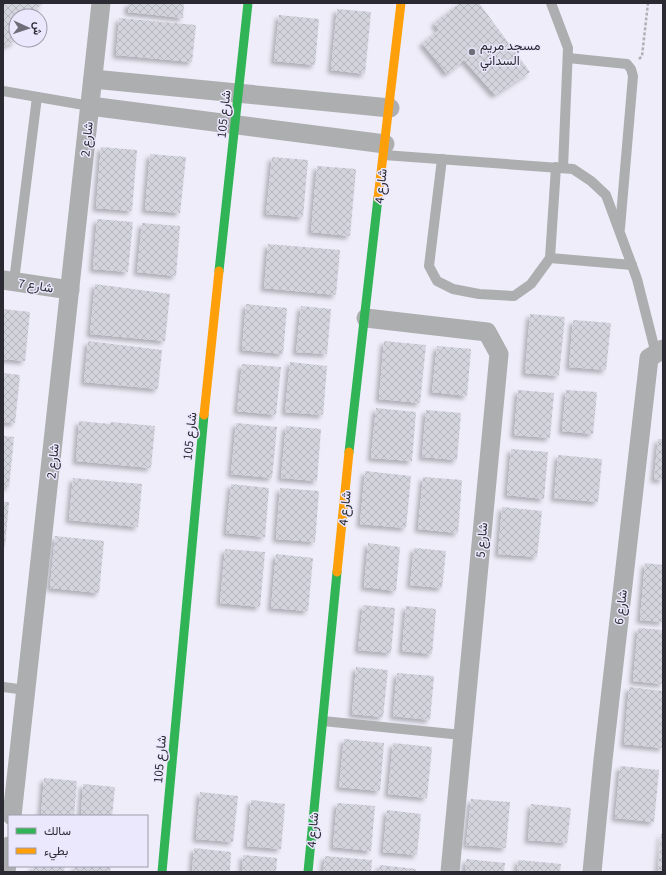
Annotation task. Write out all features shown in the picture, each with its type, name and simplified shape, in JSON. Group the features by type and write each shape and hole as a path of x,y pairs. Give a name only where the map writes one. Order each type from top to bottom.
{"street":[{"name":"شارع 2","path":"12,815 101,3"},
{"name":"شارع 105","path":"162,872 198,480 248,3"},
{"name":"شارع 4","path":"308,872 349,452 366,318 401,3"},
{"path":"93,79 390,108"},
{"name":"شارع 2","path":"90,106 235,126"},
{"path":"235,126 384,150"},
{"name":"شارع 7","path":"8,281 70,290"},
{"name":"شارع 5","path":"366,318 487,332 499,354 450,872"},
{"name":"شارع 6","path":"592,872 603,760 649,358 659,351"},
{"path":"6,872 8,855"}],"lane":[{"path":"442,159 429,266 437,282 459,291 478,294 514,296 531,284 550,258 568,58 566,38 551,3"},
{"path":"568,58 627,64 631,69 632,76 620,232"},
{"path":"3,91 90,106"},
{"path":"8,281 37,97"},
{"path":"384,150 442,159 573,169 591,181 606,195 632,265 659,351"},
{"path":"550,258 632,265"},
{"path":"3,687 26,690"},
{"path":"323,721 462,735"}],"path":[{"path":"631,69 642,56 648,3"}],"building":[{"path":"3,3 44,3 37,8 8,8 8,45 3,47"},
{"path":"128,3 184,3 183,18 128,12"},
{"name":"مسجد مريم السداني","path":"460,3 479,3 530,72 495,95 464,60 447,74 422,43 439,30 434,23"},
{"path":"337,9 371,12 365,74 331,70"},
{"path":"279,15 319,19 315,65 274,61"},
{"path":"119,18 196,25 192,62 116,55"},
{"path":"101,147 137,150 132,211 96,208"},
{"path":"150,154 186,157 180,213 145,210"},
{"path":"272,157 308,160 303,217 266,214"},
{"path":"317,166 356,169 350,236 311,232"},
{"path":"97,219 133,222 128,272 93,269"},
{"path":"142,223 180,226 176,276 137,272"},
{"path":"268,244 340,250 336,295 264,288"},
{"path":"95,284 170,294 165,341 90,334"},
{"path":"246,304 287,308 283,354 242,350"},
{"path":"301,306 331,309 327,354 296,352"},
{"path":"3,309 30,312 25,361 3,359"},
{"path":"530,314 565,317 559,376 525,373"},
{"path":"573,320 611,323 606,370 569,367"},
{"path":"88,341 162,350 158,389 84,382"},
{"path":"384,341 426,345 420,403 379,399"},
{"path":"437,346 471,349 467,396 432,392"},
{"path":"290,362 327,366 323,415 285,412"},
{"path":"242,364 281,367 276,415 237,411"},
{"path":"3,373 20,375 15,423 3,422"},
{"path":"518,390 554,393 550,438 514,435"},
{"path":"566,390 597,392 593,434 562,431"},
{"path":"376,408 416,412 412,461 371,458"},
{"path":"426,410 461,413 457,460 422,457"},
{"path":"79,421 155,426 151,468 76,461"},
{"path":"236,423 277,427 272,478 231,474"},
{"path":"286,426 321,429 317,481 281,478"},
{"path":"3,436 14,437 9,487 3,487"},
{"path":"658,439 663,439 663,480 654,479"},
{"path":"511,449 548,452 544,499 507,495"},
{"path":"558,455 602,459 598,502 554,498"},
{"path":"365,471 411,476 406,528 360,524"},
{"path":"423,477 462,480 458,533 418,529"},
{"path":"73,478 142,484 138,527 69,520"},
{"path":"231,484 269,488 265,537 226,533"},
{"path":"280,488 319,491 315,542 276,539"},
{"path":"3,502 9,502 5,546 3,546"},
{"path":"502,507 542,511 537,557 498,554"},
{"path":"55,536 104,541 99,593 50,588"},
{"path":"368,543 400,547 396,591 364,587"},
{"path":"414,548 446,551 442,588 410,585"},
{"path":"225,549 265,552 260,607 220,603"},
{"path":"276,554 313,558 308,611 271,608"},
{"path":"645,563 663,565 663,622 640,620"},
{"path":"363,605 395,608 391,653 358,650"},
{"path":"406,606 436,609 432,654 402,651"},
{"path":"638,628 663,630 663,684 633,681"},
{"path":"356,667 388,670 383,717 352,714"},
{"path":"397,673 434,676 430,720 393,716"},
{"path":"629,687 663,691 663,748 624,744"},
{"path":"344,739 384,743 380,791 339,787"},
{"path":"393,743 432,747 427,798 388,794"},
{"path":"620,766 659,770 654,822 615,818"},
{"path":"44,778 77,781 74,815 41,815"},
{"path":"83,784 115,787 112,815 81,815"},
{"path":"200,792 238,796 233,842 196,839"},
{"path":"471,799 510,802 506,848 466,845"},
{"path":"251,800 285,804 281,849 247,846"},
{"path":"337,803 375,806 371,851 333,847"},
{"path":"531,804 571,808 567,843 528,840"},
{"path":"387,810 421,814 417,855 383,852"},
{"path":"661,834 663,834 663,872 658,872"},
{"path":"194,848 231,852 230,872 192,872"},
{"path":"243,855 277,858 276,872 242,872"},
{"path":"325,856 372,860 371,872 323,872"},
{"path":"466,859 505,863 504,872 465,872"},
{"path":"518,860 561,864 560,872 517,872"},
{"path":"380,865 416,869 416,872 379,872"},
{"path":"33,867 65,867 64,872 32,872"},
{"path":"75,867 111,867 110,872 74,872"}],"traffic: fast":[{"path":"219,271 248,3"},
{"path":"349,452 378,198"},
{"path":"162,872 204,415"},
{"path":"308,872 337,572"}],"traffic: slow":[{"path":"378,198 401,3"},
{"path":"204,415 219,271"},
{"path":"337,572 349,452"}],"place":[{"name":"مسجد مريم السداني","path":"472,52"}]}
